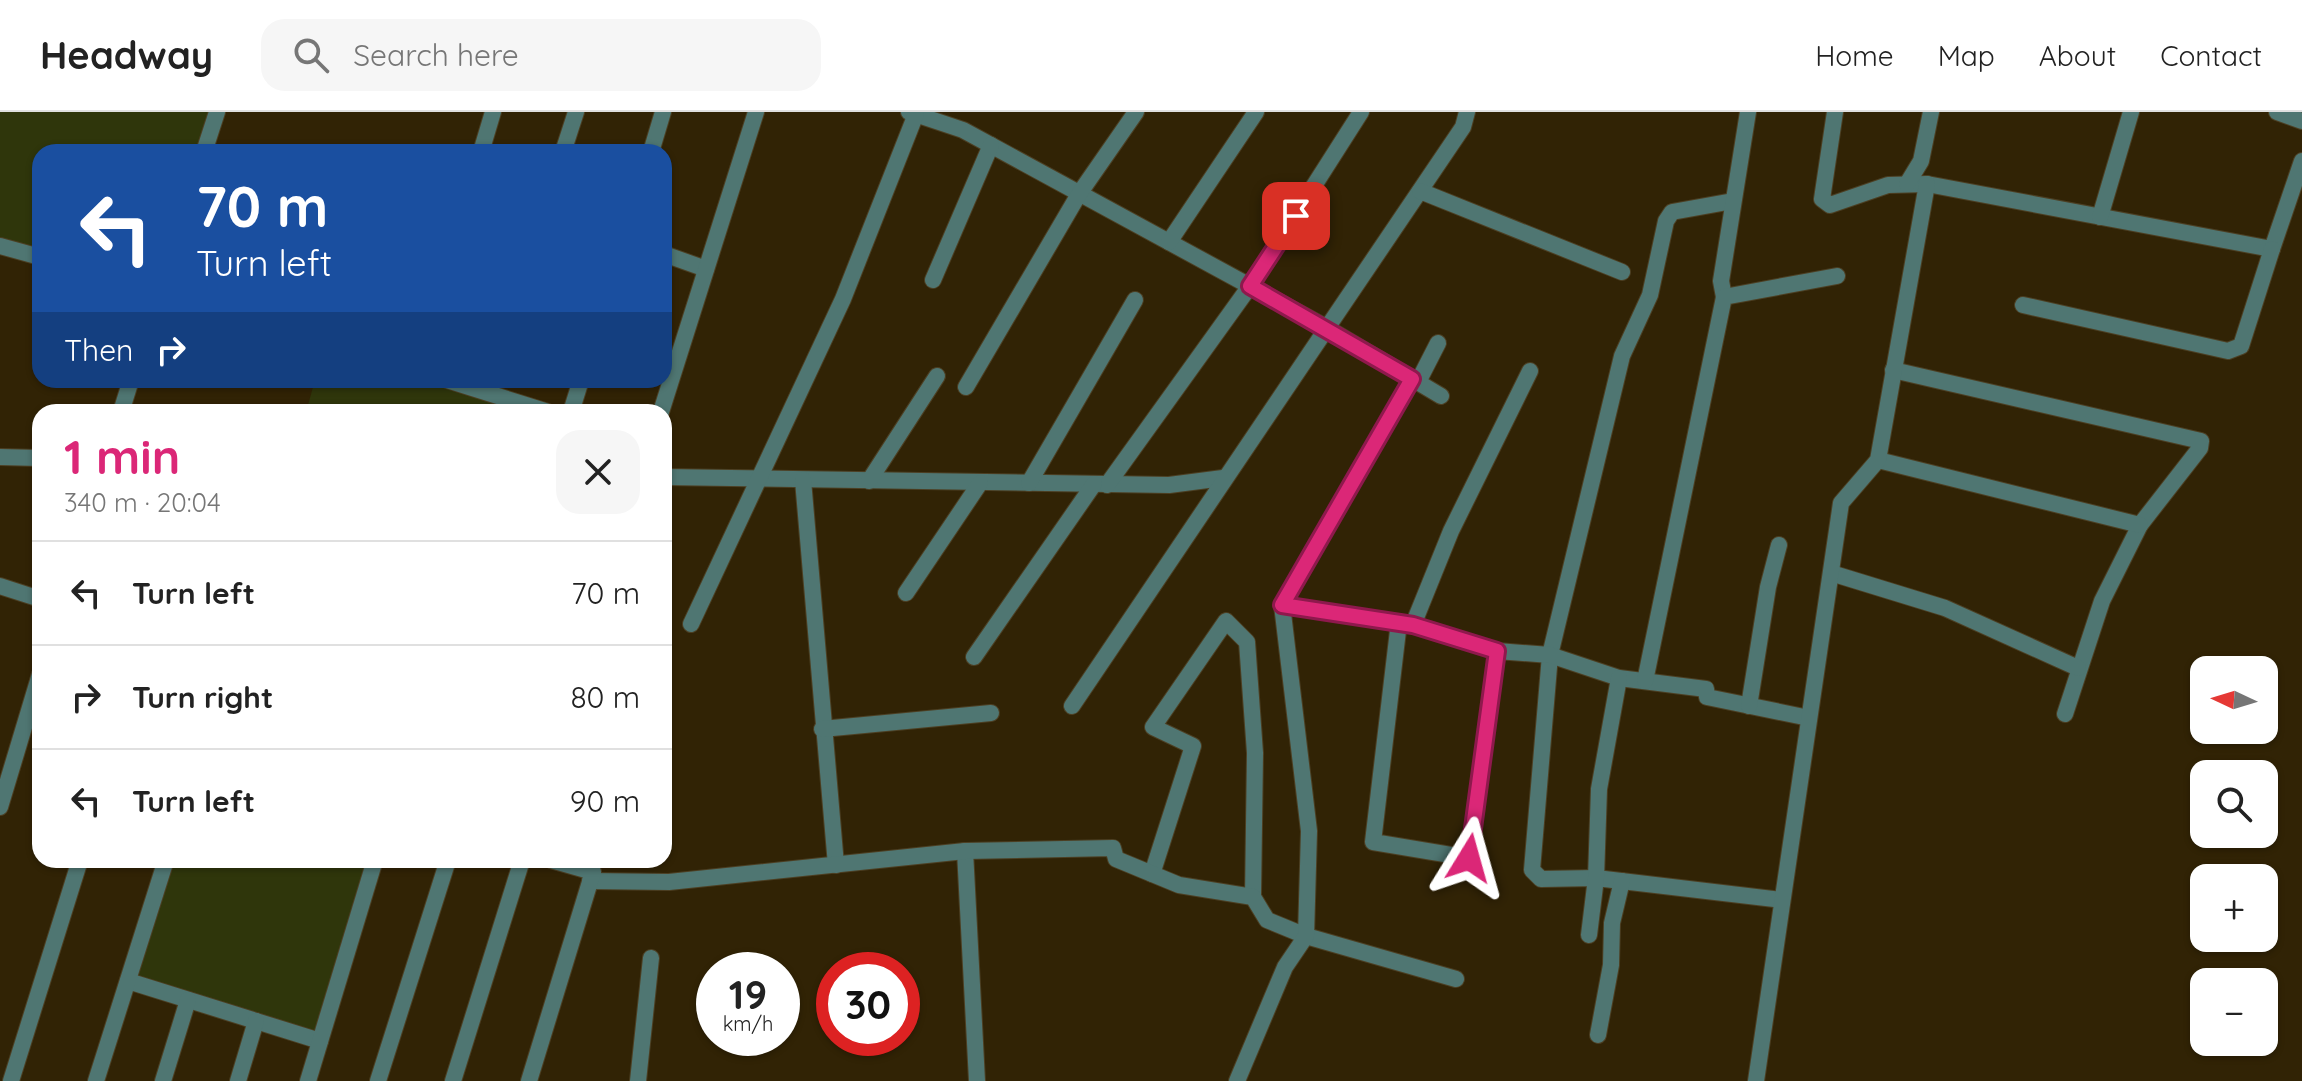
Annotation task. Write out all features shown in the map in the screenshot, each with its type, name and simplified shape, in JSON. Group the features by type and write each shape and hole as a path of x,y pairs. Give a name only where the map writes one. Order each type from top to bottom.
{"street":[{"path":"207,144 217,112"},
{"path":"483,144 493,112"},
{"path":"566,144 576,112"},
{"path":"653,144 663,112"},
{"path":"672,377 756,112"},
{"path":"1169,242 1256,112"},
{"path":"974,657 1250,286 1361,112"},
{"path":"1072,706 1223,478 1463,127 1467,112"},
{"path":"1645,681 1724,297 1721,281 1748,112"},
{"path":"1835,112 1822,199 1825,203 1888,185 1927,184 2272,249"},
{"path":"1907,184 1921,161 1931,112"},
{"path":"2100,217 2131,112"},
{"path":"2277,112 2302,121"},
{"path":"691,624 843,299 913,113 963,130 991,145 1327,328 1441,396"},
{"path":"966,387 1129,114"},
{"path":"933,280 991,145"},
{"path":"2023,305 2228,351 2241,346 2302,161"},
{"path":"1756,1081 1841,503 1878,460 1927,184"},
{"path":"1420,191 1622,272"},
{"path":"1733,201 1672,212 1666,221 1650,295 1622,356 1550,655 1532,870 1541,879 1596,878 1782,900"},
{"path":"0,246 32,255"},
{"path":"672,257 706,269"},
{"path":"1724,297 1837,276"},
{"path":"1029,483 1135,300"},
{"path":"1237,1081 1285,967 1306,936 1309,831 1282,605 1438,343"},
{"path":"1893,370 2201,441 2200,448 2140,525 2102,601 2065,714"},
{"path":"1497,651 1469,858 1373,842 1406,624 1530,371"},
{"path":"869,481 937,376"},
{"path":"494,388 530,404"},
{"path":"0,457 32,458"},
{"path":"1878,460 2140,525"},
{"path":"672,477 1169,485 1223,478"},
{"path":"803,480 836,865"},
{"path":"906,593 980,483"},
{"path":"1749,706 1779,545"},
{"path":"1831,573 1945,608 2078,668"},
{"path":"0,586 32,596"},
{"path":"1282,605 1406,624 1497,651 1550,655 1619,678 1706,689 1707,697 1809,718"},
{"path":"1152,874 1193,746 1153,727 1226,621 1247,642 1255,753 1253,897 1267,920 1306,936 1456,979"},
{"path":"1589,935 1596,878 1599,789 1619,678"},
{"path":"0,807 32,701"},
{"path":"822,729 991,713"},
{"path":"590,881 669,882 965,851 1113,848 1116,859 1179,885 1253,897"},
{"path":"965,851 977,1081"},
{"path":"11,1081 78,868"},
{"path":"96,1081 163,868"},
{"path":"308,1081 373,868"},
{"path":"378,1081 445,868"},
{"path":"453,1081 520,868"},
{"path":"529,1081 593,872 579,868"},
{"path":"1598,1035 1611,965 1612,923 1622,881"},
{"path":"638,1081 651,958"},
{"path":"128,981 320,1041"},
{"path":"163,1081 188,1000"},
{"path":"238,1081 256,1021"}],"green space":[{"path":"0,112 217,112 207,144 32,144 32,255 0,246"},
{"path":"313,388 472,388 523,404 308,404"},
{"path":"163,868 373,868 320,1041 128,981"}],"route":[{"path":"1296,216 1250,286 1412,379 1282,605 1413,625 1497,651 1469,858"}]}
